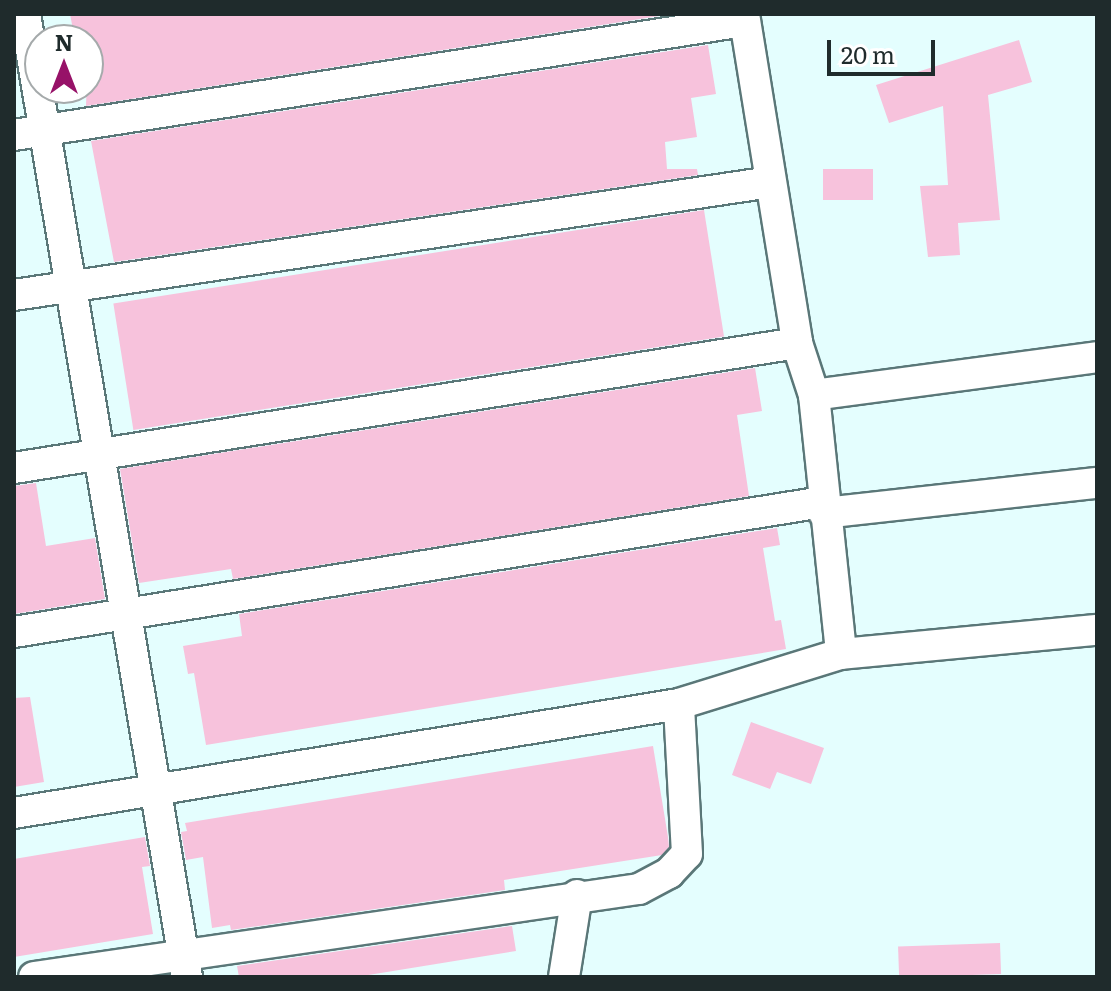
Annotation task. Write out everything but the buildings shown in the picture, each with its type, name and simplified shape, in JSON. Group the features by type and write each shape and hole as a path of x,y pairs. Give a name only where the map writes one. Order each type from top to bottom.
{"street":[{"path":"25,14 123,615 159,791 185,965"},
{"path":"14,135 744,18 797,343 814,395 841,654"},
{"path":"14,295 771,182"},
{"path":"14,468 797,343"},
{"path":"814,395 1097,357"},
{"path":"14,632 824,507 1097,483"},
{"path":"14,813 679,704 841,654 1097,630"},
{"path":"34,977 185,965 577,895 639,889 669,873 687,854 679,704"},
{"path":"564,977 577,895"}]}
